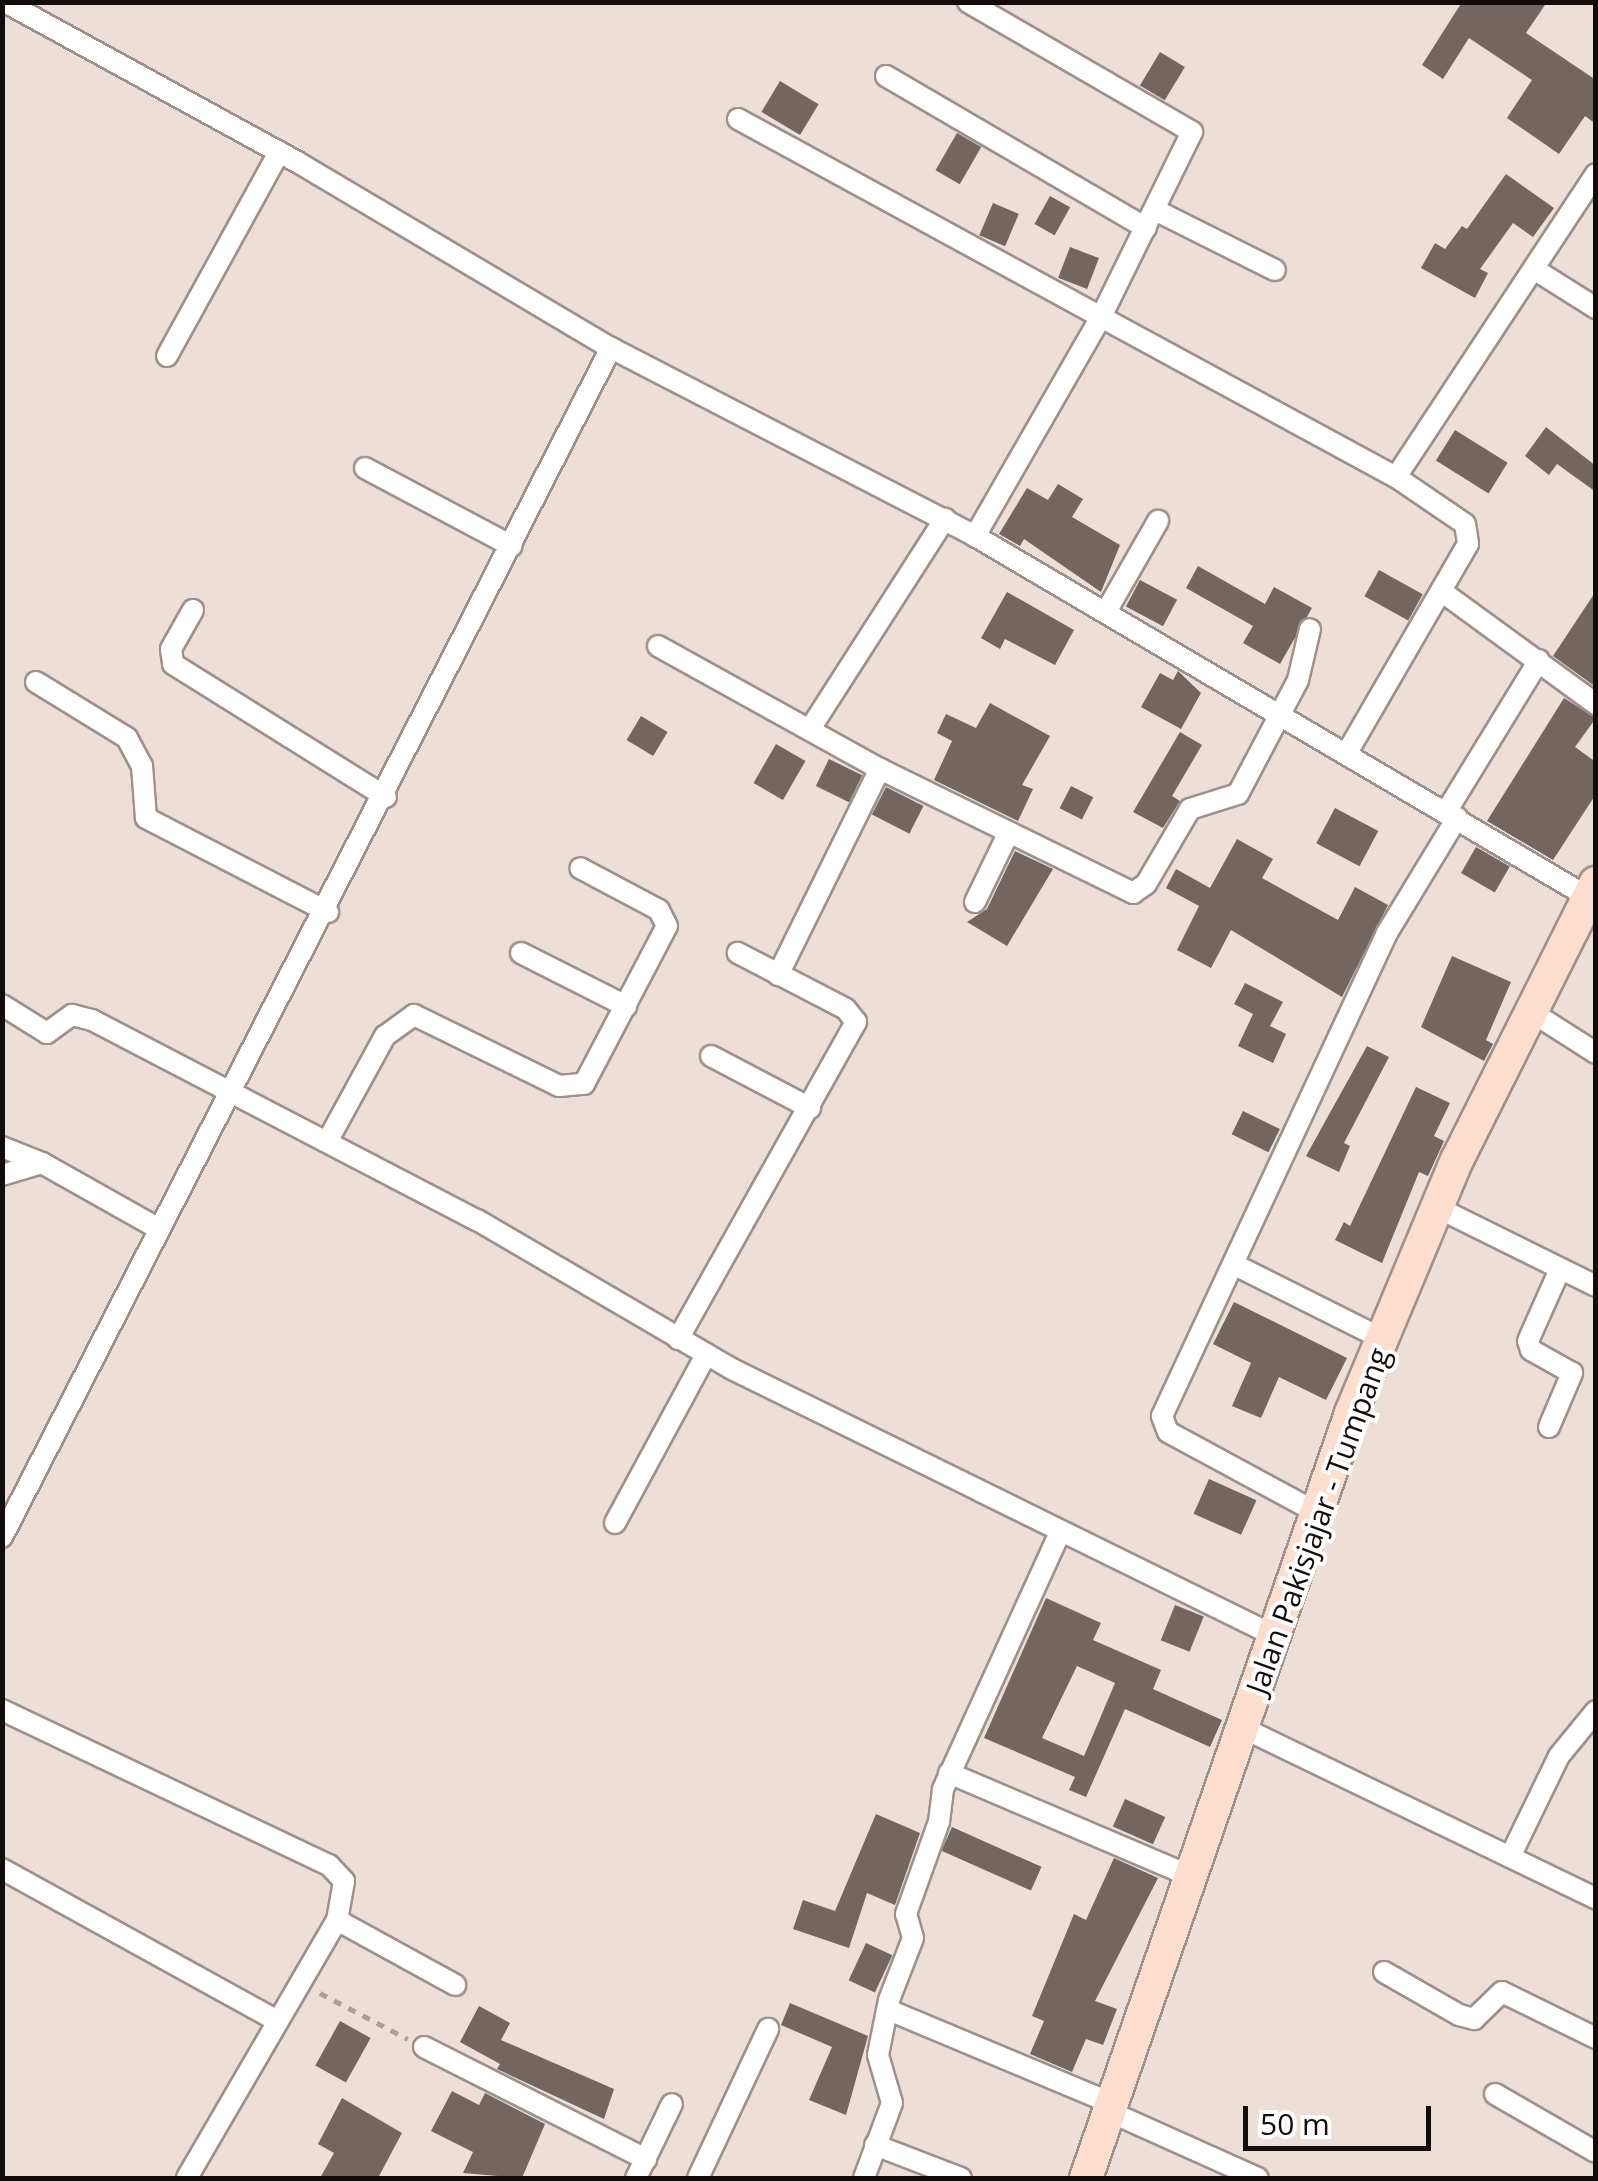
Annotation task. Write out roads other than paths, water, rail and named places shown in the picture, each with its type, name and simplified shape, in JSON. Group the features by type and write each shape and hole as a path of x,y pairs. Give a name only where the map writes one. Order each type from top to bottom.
{"main road":[{"name":"Jalan Pakisjajar - Tumpang","path":"1086,2178 1195,1878 1316,1512 1382,1339 1436,1207 1592,890"}],"street":[{"path":"5,2 279,152 611,348 945,519 1107,610 1451,815 1592,890"},
{"path":"968,2 1185,123 1192,132 1101,317 975,536"},
{"path":"886,76 1150,220 1275,270"},
{"path":"738,119 1396,477 1469,531 1441,590 1347,753"},
{"path":"167,356 279,152"},
{"path":"1396,477 1537,271 1596,174"},
{"path":"1537,271 1596,308"},
{"path":"2,1537 228,1091 328,912 611,348"},
{"path":"365,468 512,546"},
{"path":"810,729 945,519"},
{"path":"1107,610 1158,521"},
{"path":"1441,590 1596,704"},
{"path":"193,610 171,649 173,664 386,797"},
{"path":"658,646 880,769 1008,834 1121,890 1141,890 1190,809 1238,794 1303,670 1310,629"},
{"path":"1316,1512 1161,1426 1387,933 1539,660"},
{"path":"36,682 127,738 142,766 146,818 328,912"},
{"path":"778,975 880,769"},
{"path":"975,902 1008,834"},
{"path":"328,1140 401,1018 432,1019 574,1089 588,1078 660,945 666,919 580,868"},
{"path":"678,1339 810,1108 856,1018 738,952"},
{"path":"521,953 626,1006"},
{"path":"2,1005 47,1033 72,1014 83,1016 328,1140 706,1355 1275,1636"},
{"path":"1530,1011 1596,1053"},
{"path":"710,1056 810,1108"},
{"path":"2,1147 42,1163 159,1229"},
{"path":"2,1176 42,1163"},
{"path":"1436,1207 1596,1286"},
{"path":"1237,1266 1382,1339"},
{"path":"1550,1427 1573,1376 1530,1350 1528,1340 1560,1270"},
{"path":"615,1523 706,1355"},
{"path":"864,2178 894,2096 878,2055 891,2011 889,2000 915,1928 906,1914 939,1822 949,1774 1060,1532"},
{"path":"2,1710 328,1865 344,1882 337,1920 188,2178"},
{"path":"1510,1857 1559,1756 1596,1711"},
{"path":"1244,1728 1596,1899"},
{"path":"949,1774 1195,1878"},
{"path":"2,1869 277,2020"},
{"path":"337,1920 454,1985"},
{"path":"1384,1972 1460,2015 1481,2015 1502,1992 1596,2038"},
{"path":"891,2011 1258,2178"},
{"path":"698,2178 768,2029"},
{"path":"424,2047 640,2173 672,2104"},
{"path":"1495,2094 1596,2152"},
{"path":"875,2145 961,2178"}]}
